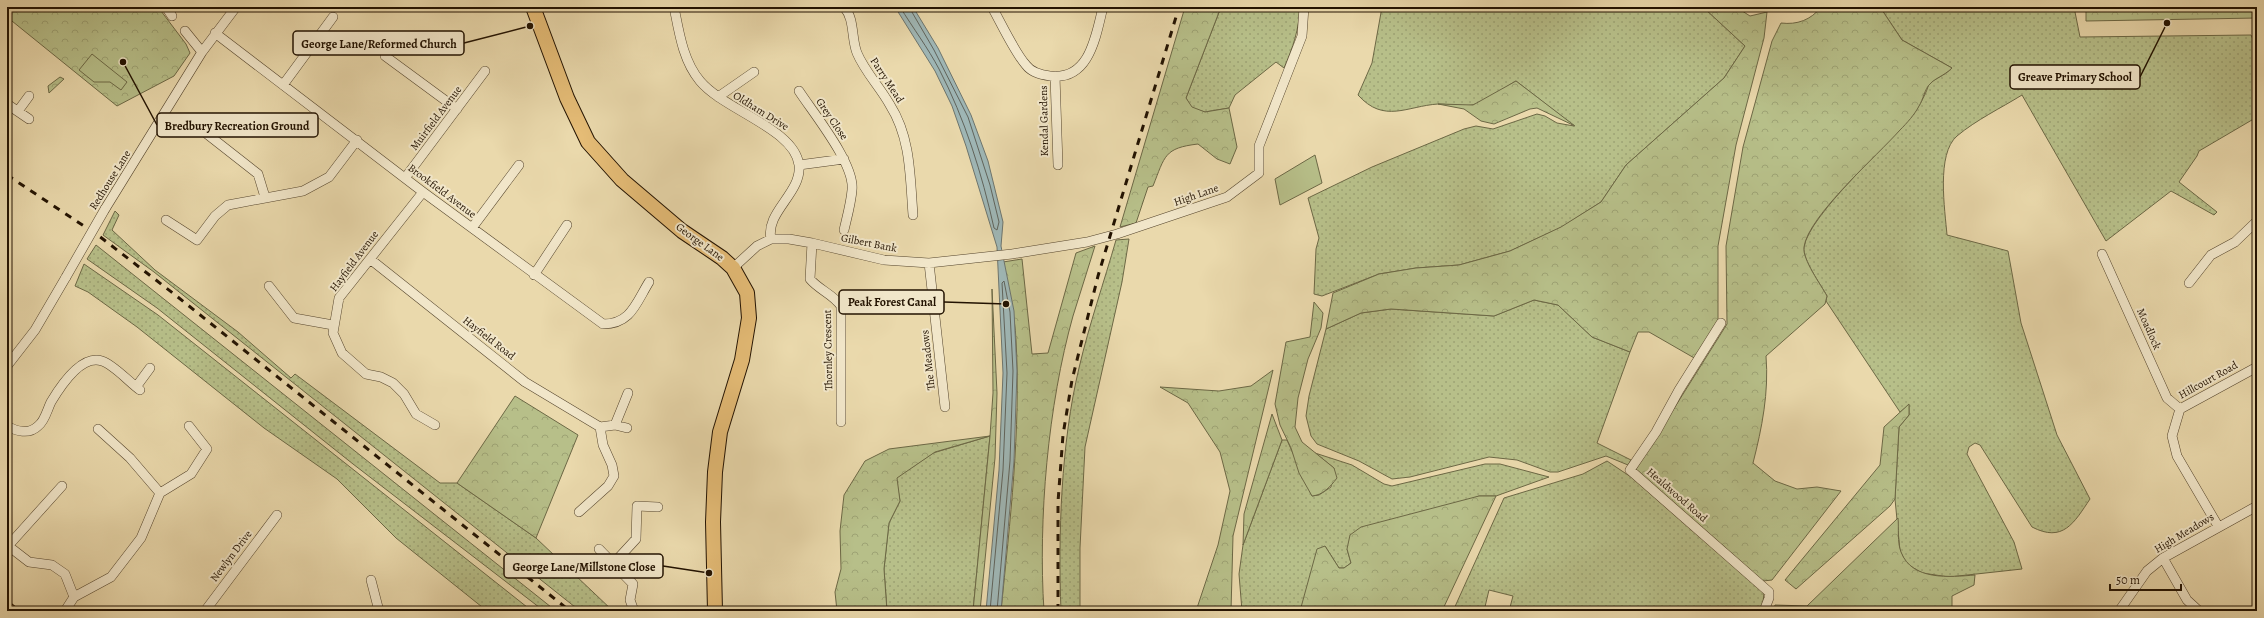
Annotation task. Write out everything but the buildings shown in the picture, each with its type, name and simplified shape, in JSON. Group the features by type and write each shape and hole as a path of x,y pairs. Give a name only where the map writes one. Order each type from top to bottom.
{"main road":[{"name":"George Lane","path":"532,7 567,98 588,142 622,180 682,231 722,258 733,268 747,293 749,318 742,360 720,432 715,472 713,522 715,611"}],"street":[{"path":"166,7 172,16"},
{"name":"Redhouse Lane","path":"7,366 36,330 105,209 202,52 215,32 236,7"},
{"name":"Oldham Drive","path":"675,7 679,33 688,59 700,81 718,97 783,137 794,150 799,165"},
{"name":"Parry Mead","path":"844,7 850,13 856,52 891,105 904,133 909,155 912,215"},
{"path":"992,7 1026,66 1042,74 1055,76 1067,75 1083,65 1092,51 1103,7"},
{"name":"High Lane","path":"1012,254 1087,242 1117,234 1227,197 1259,173 1259,146 1302,36 1304,7"},
{"path":"283,84 332,17"},
{"path":"185,31 202,52"},
{"name":"Brookfield Avenue","path":"215,32 423,192 534,275 604,324 615,324 627,318 649,282"},
{"path":"385,56 457,109"},
{"name":"Muirfield Avenue","path":"405,178 485,71"},
{"path":"718,97 754,72"},
{"name":"Kendal Gardens","path":"1055,76 1058,165"},
{"name":"Grey Close","path":"799,91 844,160 852,189 844,230"},
{"path":"18,111 29,96"},
{"path":"7,104 29,119"},
{"path":"207,134 258,174 266,197"},
{"path":"166,220 196,240 215,216 228,204 303,191 329,177 357,140"},
{"path":"733,268 757,246 771,239 769,233 774,219 797,182 799,165 844,160"},
{"path":"472,228 519,165"},
{"name":"Hayfield Avenue","path":"423,192 339,298 333,325 333,333 342,353 366,374 381,377 394,384 404,394 416,414 435,426"},
{"path":"2189,283 2211,255 2235,242 2257,221"},
{"path":"534,275 567,225"},
{"name":"Gilbert Bank","path":"771,239 788,239 812,243 884,260 929,263 1012,254"},
{"name":"Thornley Crescent","path":"812,243 810,280 817,288 836,299 841,306 841,422"},
{"name":"Moadlock","path":"2102,254 2167,398 2180,409"},
{"name":"Hayfield Road","path":"370,259 525,382 600,427"},
{"name":"The Meadows","path":"929,263 945,407"},
{"path":"269,286 294,318 333,325"},
{"name":"Healdwood Road","path":"1721,323 1679,390 1656,432 1630,470 1769,592 1769,598 1764,611"},
{"path":"7,426 17,431 30,431 38,426 50,403 79,367 95,359 104,361 138,389 150,368"},
{"name":"Hillcourt Road","path":"2218,526 2177,456 2172,436 2180,409 2257,367"},
{"path":"615,425 628,393"},
{"path":"579,512 608,486 614,476 612,465 603,445 600,427 615,425 627,428"},
{"path":"65,611 74,597 111,578 141,538 160,493 191,474 207,449 189,426"},
{"path":"98,429 130,458 160,493"},
{"path":"62,486 8,546 29,562 52,565 65,574 74,597"},
{"path":"613,564 636,539 637,506 658,507"},
{"name":"High Meadows","path":"2119,611 2138,580 2163,558 2218,526 2257,506"},
{"name":"Newlyn Drive","path":"205,611 277,515"},
{"path":"599,549 633,584 630,600 634,611"},
{"path":"2163,558 2187,600 2200,611"},
{"path":"371,580 378,611"}],"green space":[{"path":"7,7 158,7 186,44 190,53 174,76 117,106 7,17"},
{"path":"1185,7 1221,7 1186,98 1192,107 1205,112 1229,108 1237,147 1230,164 1217,159 1198,144 1178,148 1172,151 1167,155 1160,167 1153,186 1148,187 1136,223 1120,227"},
{"path":"1221,7 1300,7 1295,38 1284,68 1276,62 1235,95 1229,108 1205,112 1191,108 1186,98"},
{"path":"1382,7 1703,7 1745,46 1724,78 1626,165 1601,202 1562,227 1510,251 1459,265 1416,268 1379,274 1322,296 1314,294 1316,249 1319,238 1308,198 1372,167 1464,129 1476,126 1493,129 1537,114 1545,116 1557,123 1574,126 1516,81 1477,104 1468,106 1438,104 1406,110 1387,111 1377,109 1368,104 1358,95 1372,63"},
{"path":"1703,7 1736,7 1750,16 1767,12 1764,38 1736,145 1718,246 1718,320 1696,359 1649,332 1638,332 1630,352 1592,337 1558,305 1534,300 1494,316 1391,309 1361,313 1326,329 1333,293 1379,274 1416,268 1459,265 1510,251 1561,227 1601,202 1626,165 1724,78 1745,46"},
{"path":"1821,7 1880,7 1902,40 1952,68 1928,86 1911,118 1845,186 1830,203 1808,234 1804,252 1812,272 1827,296 1825,304 1766,356 1766,396 1753,463 1775,481 1797,489 1817,487 1841,491 1772,580 1763,581 1636,469 1727,324 1726,246 1743,147 1772,41 1781,23 1803,21 1817,12"},
{"path":"1880,7 2074,7 2080,37 2251,35 2257,48 2257,117 2199,151 2179,182 2217,212 2214,215 2171,191 2106,241 2022,95 1972,125 1957,136 1950,144 1946,156 1943,183 1947,235 2008,251 2021,323 2057,435 2090,499 2073,523 2060,532 2052,533 2032,527 1980,445 1975,443 1969,447 1967,454 2014,542 2022,569 1949,577 1922,573 1907,564 1900,551 1895,499 1899,427 1909,415 1909,405 1900,412 1826,301 1827,296 1809,265 1804,252 1804,247 1809,233 1834,199 1912,116 1929,84 1952,68 1902,40"},
{"path":"2086,7 2257,7 2257,18 2086,21"},
{"path":"92,54 127,82 121,90 110,82 94,82 79,70"},
{"path":"60,77 64,79 49,93 48,86"},
{"path":"1516,81 1575,126 1537,108 1530,109 1494,124 1481,121 1464,109 1438,104 1473,105"},
{"path":"1315,155 1322,183 1280,205 1275,179"},
{"path":"115,211 119,215 112,230 155,270 238,332 291,378 295,374 440,483 457,483 536,538 613,611 580,611 154,272 103,235"},
{"path":"1129,239 1122,282 1085,447 1080,548 1080,611 1061,611 1060,552 1062,489 1068,427 1073,397 1087,336 1116,240"},
{"path":"96,245 556,611 544,611 353,464 157,308 87,259"},
{"path":"1095,246 1064,350 1051,424 1042,539 1044,611 1001,611 1014,476 1017,408 1015,330 1013,311 1003,262 1022,259 1032,354 1048,353 1076,253"},
{"path":"84,264 158,315 532,611 487,611 396,538 337,479 264,428 137,327 88,292 75,286"},
{"path":"992,289 997,393 995,458 980,611 973,611 993,393"},
{"path":"1534,300 1558,305 1592,337 1630,352 1597,443 1631,460 1628,465 1606,456 1558,472 1550,472 1517,460 1489,457 1410,477 1392,479 1359,461 1317,444 1311,436 1306,416 1309,396 1326,329 1361,313 1391,309 1494,316"},
{"path":"1314,302 1323,313 1321,328 1308,359 1298,398 1295,427 1302,442 1334,468 1337,478 1323,492 1312,496 1299,473 1291,448 1280,425 1275,404 1286,342 1310,337"},
{"path":"1273,370 1233,536 1231,611 1196,611 1218,545 1230,491 1220,452 1188,403 1160,387 1219,391 1251,386"},
{"path":"515,396 578,435 536,538 457,483"},
{"path":"1909,404 1909,415 1899,427 1895,499 1890,506 1796,589 1785,580 1880,465 1884,427"},
{"path":"1272,414 1282,440 1243,545 1244,514"},
{"path":"990,436 973,611 887,611 884,569 889,523 900,501 896,478 933,453"},
{"path":"990,436 935,452 897,478 900,501 889,523 884,569 887,611 837,611 835,592 841,569 840,531 844,495 865,461 889,449"},
{"path":"1282,440 1287,440 1312,496 1319,495 1331,487 1334,468 1315,453 1352,465 1384,484 1392,486 1485,464 1500,464 1549,477 1496,496 1479,496 1347,549 1351,563 1344,568 1339,568 1325,546 1300,611 1242,611 1239,574 1243,545"},
{"path":"1607,461 1631,477 1764,593 1763,602 1759,611 1509,611 1513,596 1489,590 1484,611 1453,611 1504,498 1583,474"},
{"path":"1479,496 1496,496 1442,611 1300,611 1317,549 1325,546 1339,568 1344,568 1351,563 1347,549 1350,535 1361,527"},
{"path":"1898,518 1901,552 1906,561 1914,568 1923,573 1933,575 1975,575 1974,585 1952,596 1952,611 1773,611 1775,605 1807,606"}],"water":[{"path":"895,7 913,7 938,48 971,115 988,161 1003,222 1001,246 1014,311 1017,371 1014,461 1001,611 986,611 999,470 1003,373 997,247 952,106 935,71"}],"railway":[{"path":"1058,611 1058,502 1063,435 1072,380 1098,276 1179,7"},
{"path":"7,175 99,236 174,294 570,611"}],"place":[{"name":"Greave Primary School","path":"2167,23"},
{"name":"George Lane/Reformed Church","path":"530,26"},
{"name":"Bredbury Recreation Ground","path":"123,62"},
{"name":"Peak Forest Canal","path":"1006,304"},
{"name":"George Lane/Millstone Close","path":"709,573"}]}
